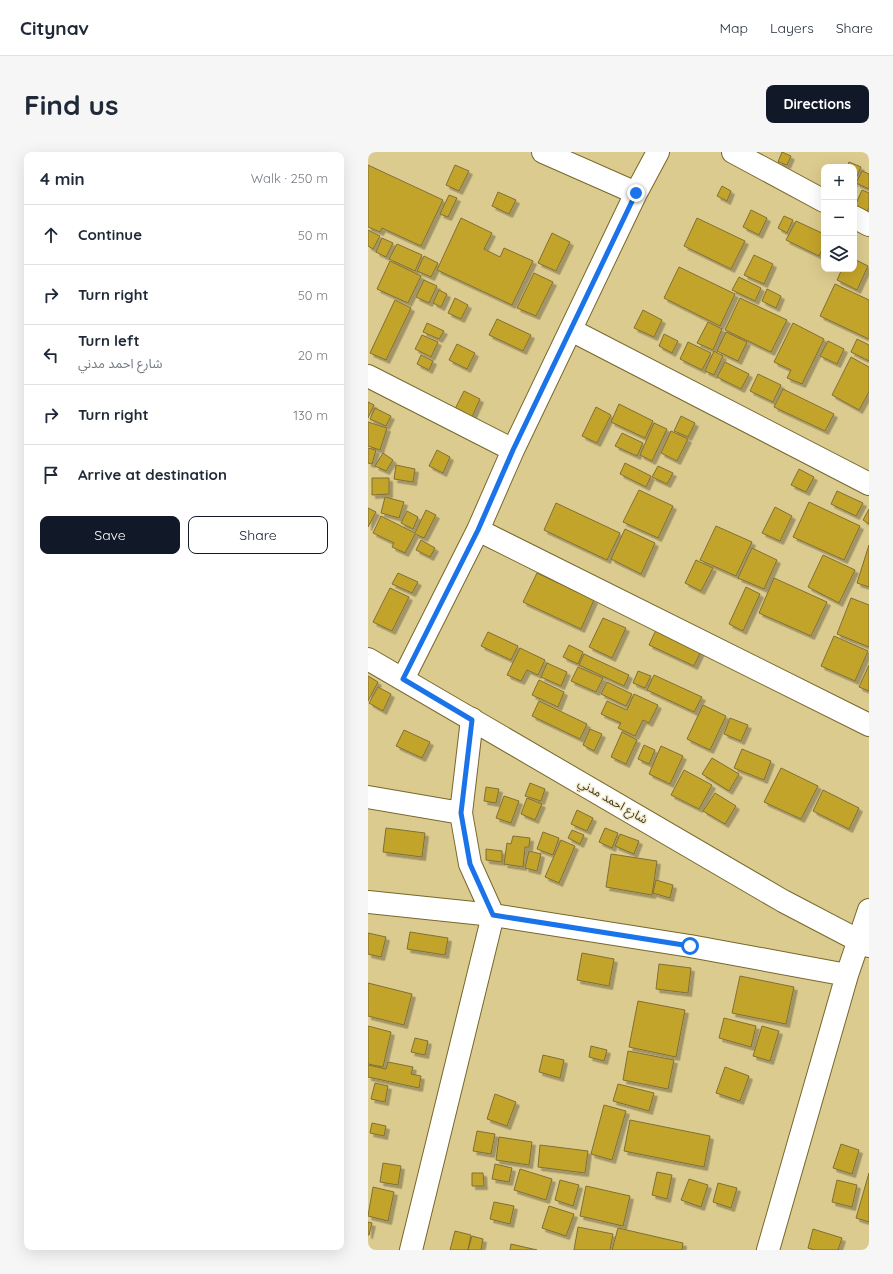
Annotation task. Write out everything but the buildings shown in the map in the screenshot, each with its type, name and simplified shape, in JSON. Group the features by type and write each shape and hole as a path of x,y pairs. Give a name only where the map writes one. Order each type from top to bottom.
{"street":[{"path":"543,152 636,193"},
{"path":"403,679 478,530 513,450 572,330 636,193 658,152"},
{"path":"733,152 822,200"},
{"path":"857,219 869,225"},
{"path":"572,330 869,484"},
{"path":"368,376 513,450"},
{"path":"478,530 869,725"},
{"name":"شارع احمد مدني","path":"368,658 783,901 864,944"},
{"path":"411,1250 493,915 470,864 461,813 472,720"},
{"path":"368,797 461,813"},
{"path":"368,902 493,915 690,946 847,975"},
{"path":"768,1250 847,975 864,944 869,910"}],"route":[{"path":"636,193 572,330 513,450 478,530 403,679 472,720 461,813 470,864 493,915 690,946"}]}
